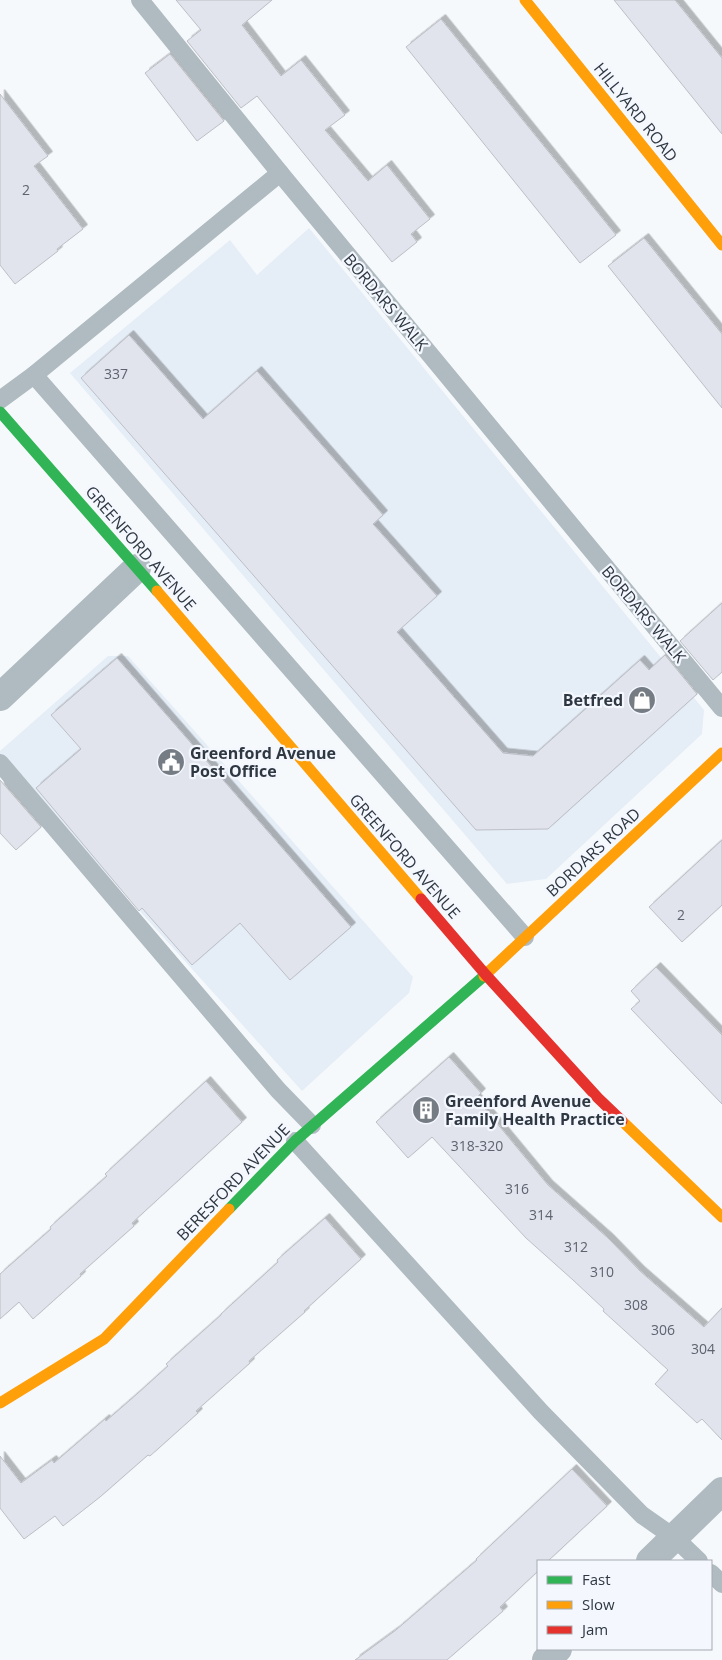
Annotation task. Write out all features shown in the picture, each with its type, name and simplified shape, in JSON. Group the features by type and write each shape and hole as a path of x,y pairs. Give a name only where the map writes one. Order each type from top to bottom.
{"street":[{"name":"HILLYARD ROAD","path":"525,0 722,245"},
{"name":"GREENFORD AVENUE","path":"0,412 138,568 486,975 598,1098 722,1216"},
{"path":"0,698 138,568"},
{"name":"BORDARS ROAD","path":"486,975 722,753"},
{"name":"BERESFORD AVENUE","path":"0,1403 104,1339 295,1140 486,975"},
{"path":"651,1560 722,1491"},
{"path":"546,1660 557,1650"}],"lane":[{"name":"BORDARS WALK","path":"140,0 280,173 722,708"},
{"path":"0,400 34,375 280,173"},
{"path":"34,375 525,937"},
{"path":"0,763 278,1090 312,1125"},
{"path":"295,1140 541,1412 642,1516 675,1538 698,1560"},
{"path":"712,1574 722,1584"}],"shaded area":[{"path":"309,228 704,710 702,734 546,879 507,884 70,373 230,240 257,275"},
{"path":"108,656 128,656 413,977 409,993 302,1091 0,756 0,751"}],"building":[{"path":"176,0 272,0 242,25 281,76 301,60 345,115 325,130 368,181 387,165 430,219 411,234 417,242 392,262 257,96 241,108 187,41 201,30"},
{"path":"614,0 675,0 722,58 722,134"},
{"path":"441,19 616,235 580,263 406,47"},
{"path":"170,54 224,121 197,141 145,73"},
{"path":"0,94 48,156 34,166 83,229 15,284 0,265"},
{"path":"644,238 722,334 722,408 608,266"},
{"path":"129,335 203,419 257,371 383,515 373,524 437,596 397,632 503,753 533,756 640,660 649,670 665,655 697,694 548,829 476,830 81,378"},
{"path":"722,603 722,672 713,680 680,641"},
{"path":"117,658 351,927 290,980 240,923 192,965 142,908 139,911 36,788 81,749 51,715"},
{"path":"0,780 41,827 16,850 0,833"},
{"path":"722,840 722,905 682,942 649,907"},
{"path":"656,967 722,1035 722,1104 631,1009 640,1001 631,991"},
{"path":"449,1057 481,1093 476,1098 548,1185 609,1239 640,1271 704,1327 722,1308 722,1440 702,1419 697,1423 655,1384 668,1370 526,1238 432,1137 408,1158 376,1122"},
{"path":"206,1081 242,1122 132,1223 134,1226 33,1319 19,1302 0,1319 0,1274 51,1229 50,1227 107,1176 105,1174"},
{"path":"325,1218 361,1259 249,1361 250,1363 196,1411 198,1413 150,1456 148,1455 63,1526 55,1516 24,1539 0,1508 0,1456 21,1483 52,1460 54,1463 105,1419 106,1421 168,1366 166,1364 278,1262 277,1260"},
{"path":"572,1469 607,1506 549,1560 537,1560 537,1572 500,1607 503,1611 447,1660 355,1660 396,1630 476,1559"}],"traffic: fast":[{"path":"0,412 157,591"},
{"path":"229,1209 295,1141 484,976"}],"traffic: slow":[{"path":"525,0 722,245"},
{"path":"157,591 421,899"},
{"path":"484,976 722,753"},
{"path":"622,1121 722,1217"},
{"path":"0,1403 104,1339 229,1209"}],"traffic: jam":[{"path":"421,899 486,975 598,1098 622,1121"}],"place":[{"name":"Betfred","path":"642,700"},
{"name":"Greenford Avenue Post Office","path":"171,762"},
{"name":"Greenford Avenue Family Health Practice","path":"426,1110"}]}
